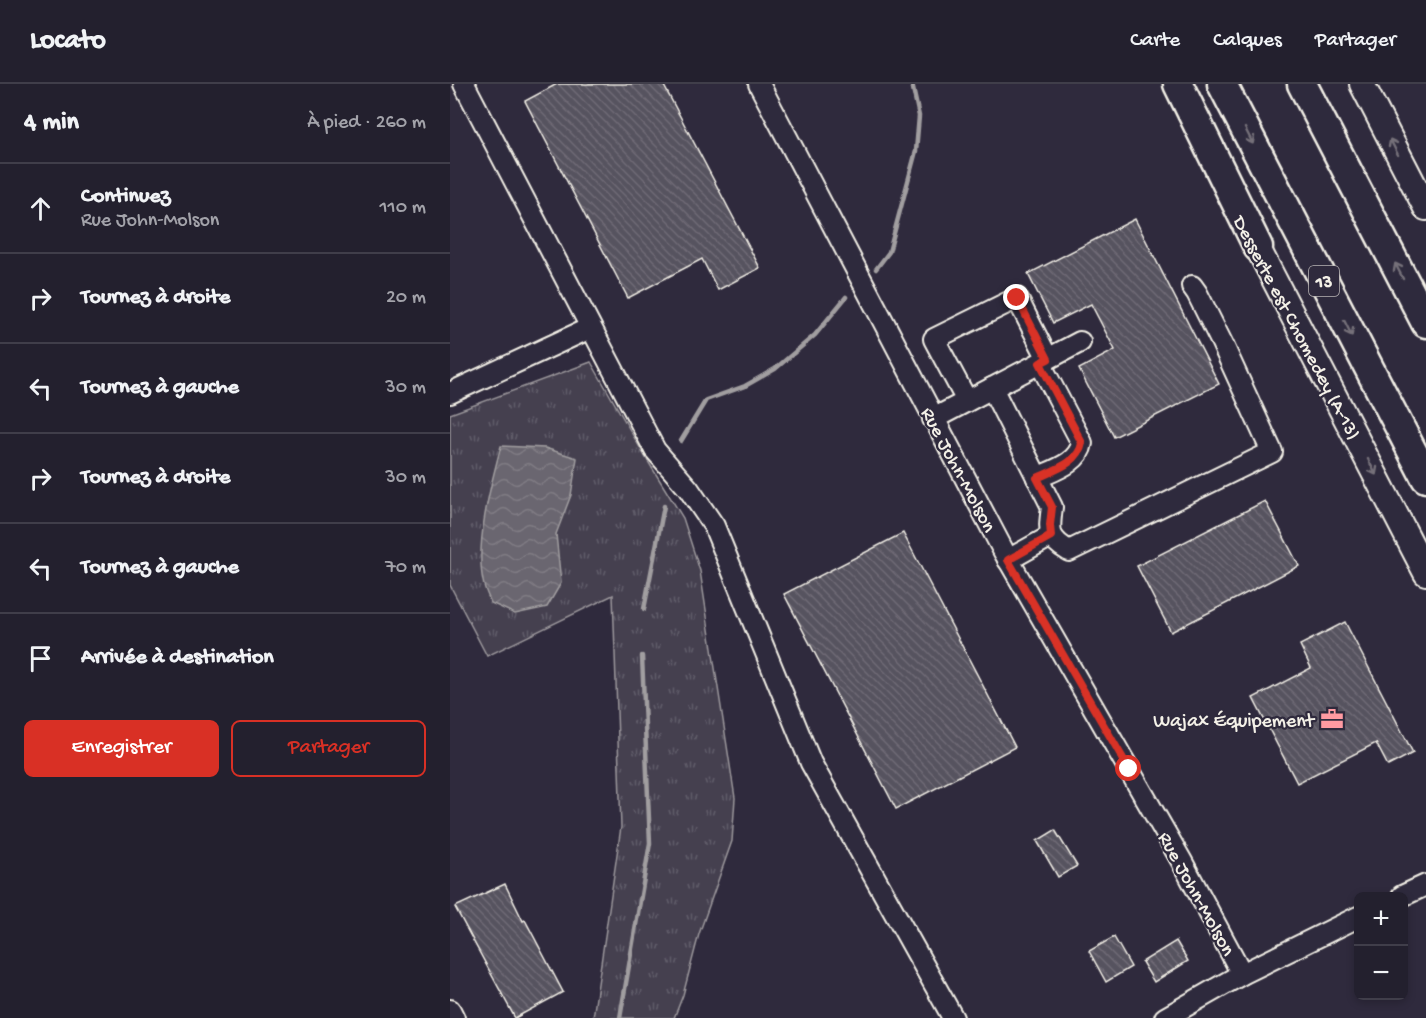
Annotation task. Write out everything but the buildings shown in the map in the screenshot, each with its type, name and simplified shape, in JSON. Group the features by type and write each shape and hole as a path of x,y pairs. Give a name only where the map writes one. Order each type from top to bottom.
{"highway":[{"path":"1178,84 1258,247"},
{"name":"13","path":"1222,84 1426,478"},
{"path":"1302,84 1426,323"}],"main road":[{"name":"Desserte est Chomedey (A-13)","path":"1164,84 1258,247 1426,573"},
{"path":"1362,84 1426,208"}],"street":[{"path":"464,84 655,450 688,488 714,526 811,763 953,1018"},
{"name":"Rue John-Molson","path":"759,84 1008,560 1182,860 1242,974"},
{"path":"992,388 1052,507 1051,536 1057,544 1069,551 1272,452 1217,333 1192,286"},
{"path":"967,401 934,339 1017,298 1082,443 1081,451 1074,460 1037,478"},
{"path":"450,393 590,328"},
{"path":"933,419 1080,342"},
{"path":"1008,560 1051,536"},
{"path":"1408,894 1426,885"},
{"path":"1166,1018 1242,974 1354,918"},
{"path":"450,1010 454,1018"}],"green space":[{"path":"591,362 683,518 700,571 735,798 732,841 699,934 683,995 674,1018 593,1018 621,827 613,595 487,656 450,585 450,414"}],"water":[{"path":"501,446 545,448 577,458 571,495 556,534 561,583 547,607 515,614 491,603 486,592 481,566 485,513"}],"waterway":[{"path":"876,269 889,252 916,151 919,116 912,84"},
{"path":"681,441 706,400 745,386 775,369 815,335 846,297"},
{"path":"644,609 664,506"},
{"path":"620,1018 650,843 642,656"}],"place":[{"name":"Wajax Équipement","path":"1332,719"}],"route":[{"path":"1017,298 1048,359 1040,363 1082,443 1081,451 1074,460 1037,478 1052,507 1051,536 1008,560 1129,769"}]}
